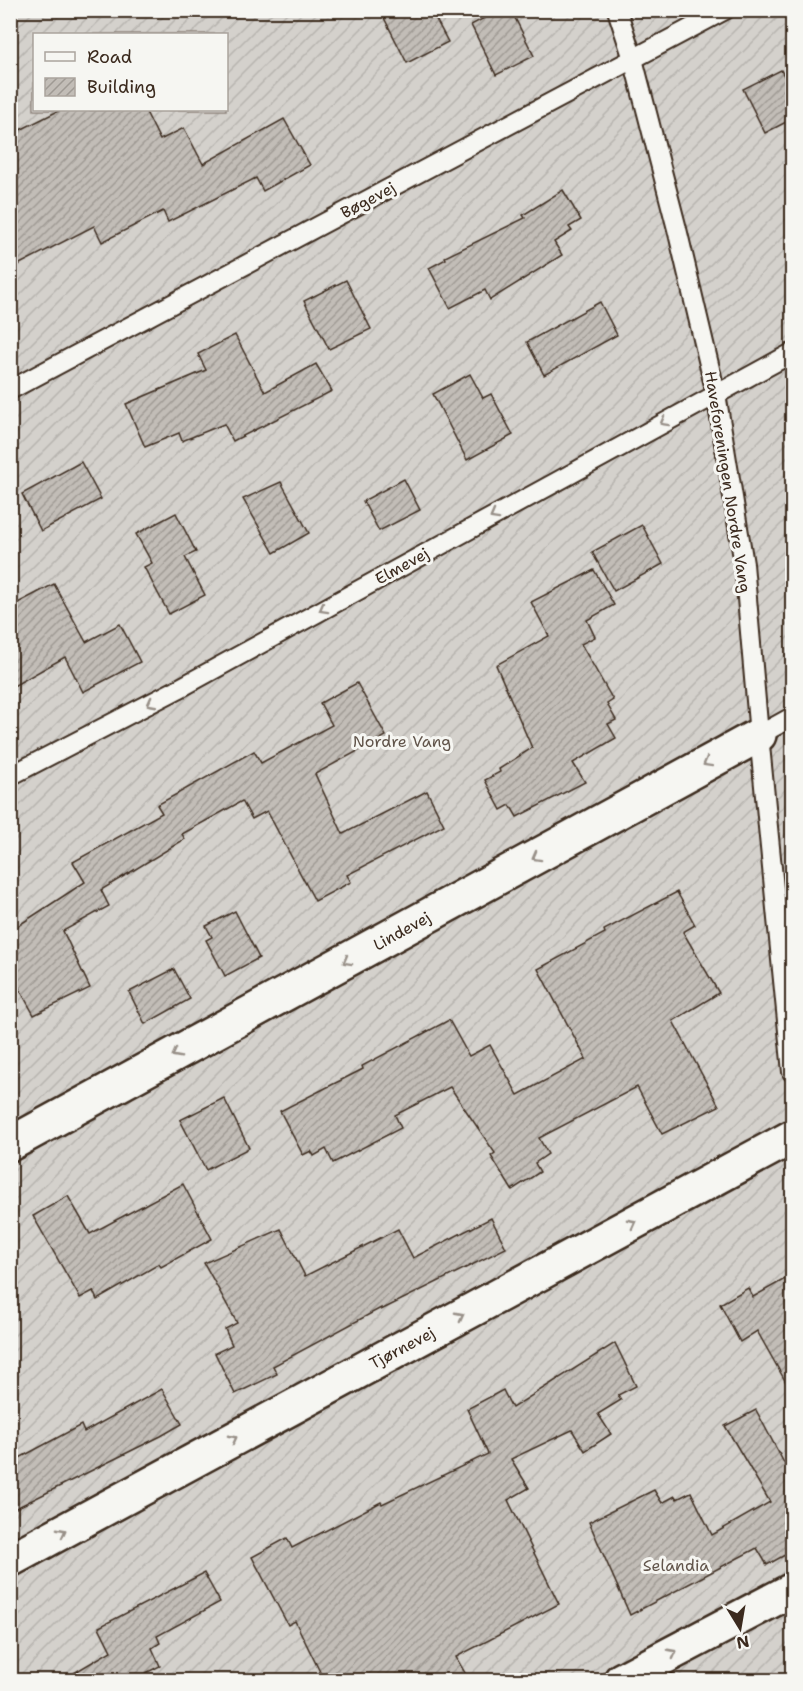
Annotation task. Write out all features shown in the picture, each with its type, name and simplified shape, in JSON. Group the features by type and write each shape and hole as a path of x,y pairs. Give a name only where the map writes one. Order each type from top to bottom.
{"street":[{"name":"Lindevej","path":"10,1144 759,735"},
{"name":"Tjørnevej","path":"10,1560 792,1137"},
{"path":"621,1680 792,1590"}],"lane":[{"name":"Haveforeningen Nordre Vang","path":"617,10 633,59 678,229 716,394 744,564 792,1072"},
{"name":"Bøgevej","path":"10,390 725,10"},
{"name":"Elmevej","path":"10,776 178,688 792,353"},
{"name":"Lindevej","path":"759,735 792,717"}],"green space":[{"name":"Nordre Vang","path":"11,11 792,11 792,1680 11,1680"}],"building":[{"path":"380,10 431,10 448,42 407,63"},
{"path":"499,10 511,10 534,56 496,75 471,25"},
{"path":"781,70 792,92 792,119 765,133 743,89"},
{"path":"58,111 146,111 160,140 184,128 203,164 284,119 310,165 263,191 256,178 168,222 163,211 102,242 94,226 10,269 10,135"},
{"path":"563,190 581,220 569,227 572,231 554,242 562,255 490,300 485,290 450,308 429,268 446,259 445,257 525,218 523,215"},
{"path":"346,280 371,329 329,349 304,301"},
{"path":"600,302 617,335 544,375 527,342"},
{"path":"235,335 265,392 316,364 332,391 233,441 224,424 182,441 179,433 145,447 126,404 206,370 198,354"},
{"path":"470,374 483,398 491,394 513,435 467,460 433,394"},
{"path":"81,462 101,499 41,531 22,494"},
{"path":"404,479 420,510 379,531 363,501"},
{"path":"281,482 309,533 274,553 243,499"},
{"path":"176,513 196,552 185,557 205,595 169,614 144,567 152,563 136,534"},
{"path":"642,525 663,564 614,591 592,552"},
{"path":"594,570 614,605 587,620 595,637 581,644 613,700 607,704 616,720 608,724 616,738 573,763 585,782 517,817 510,805 501,810 485,780 500,772 499,769 532,748 496,665 549,636 531,602"},
{"path":"54,584 86,642 120,624 140,662 83,692 65,657 10,688 10,607"},
{"path":"357,683 386,736 315,774 343,834 427,791 444,825 347,875 351,882 315,901 267,811 252,819 242,801 182,834 185,839 101,890 109,906 63,931 90,988 34,1015 10,972 10,931 85,882 73,862 162,813 157,805 254,751 261,763 332,725 320,703"},
{"path":"677,892 695,925 683,932 719,993 673,1021 719,1106 662,1134 637,1087 539,1138 548,1154 535,1163 540,1172 512,1190 491,1156 495,1153 450,1087 395,1115 401,1128 333,1163 326,1149 314,1156 311,1151 303,1155 280,1111 363,1069 362,1066 449,1020 469,1056 490,1045 518,1095 586,1059 538,969 605,933 604,930"},
{"path":"235,911 259,958 225,976 206,940 212,937 206,926"},
{"path":"174,969 190,999 145,1024 129,992"},
{"path":"224,1098 249,1148 206,1170 180,1120"},
{"path":"183,1184 212,1239 161,1267 159,1264 97,1300 93,1291 80,1298 33,1216 68,1196 90,1234"},
{"path":"491,1218 506,1248 381,1310 381,1308 273,1366 277,1374 235,1394 215,1353 232,1345 225,1329 237,1323 204,1263 281,1229 305,1276 398,1229 413,1258"},
{"path":"792,1275 792,1393 757,1331 740,1342 720,1304 748,1288 753,1297"},
{"path":"615,1343 636,1386 618,1395 621,1400 598,1414 611,1434 585,1451 572,1430 511,1459 529,1488 508,1500 559,1604 456,1657 469,1680 324,1680 295,1621 288,1625 252,1557 287,1538 292,1548 381,1502 382,1504 488,1454 467,1409 503,1390 512,1408"},
{"path":"162,1389 182,1424 10,1511 10,1463 81,1425 84,1432"},
{"path":"756,1410 792,1478 792,1551 767,1565 757,1548 630,1615 589,1522 654,1490 662,1503 675,1496 677,1499 691,1492 712,1535 770,1502 725,1426"},
{"path":"204,1573 220,1602 157,1636 160,1643 152,1648 160,1666 132,1680 62,1680 111,1651 99,1627"}],"park label":[{"name":"Selandia","path":"676,1565"}]}
